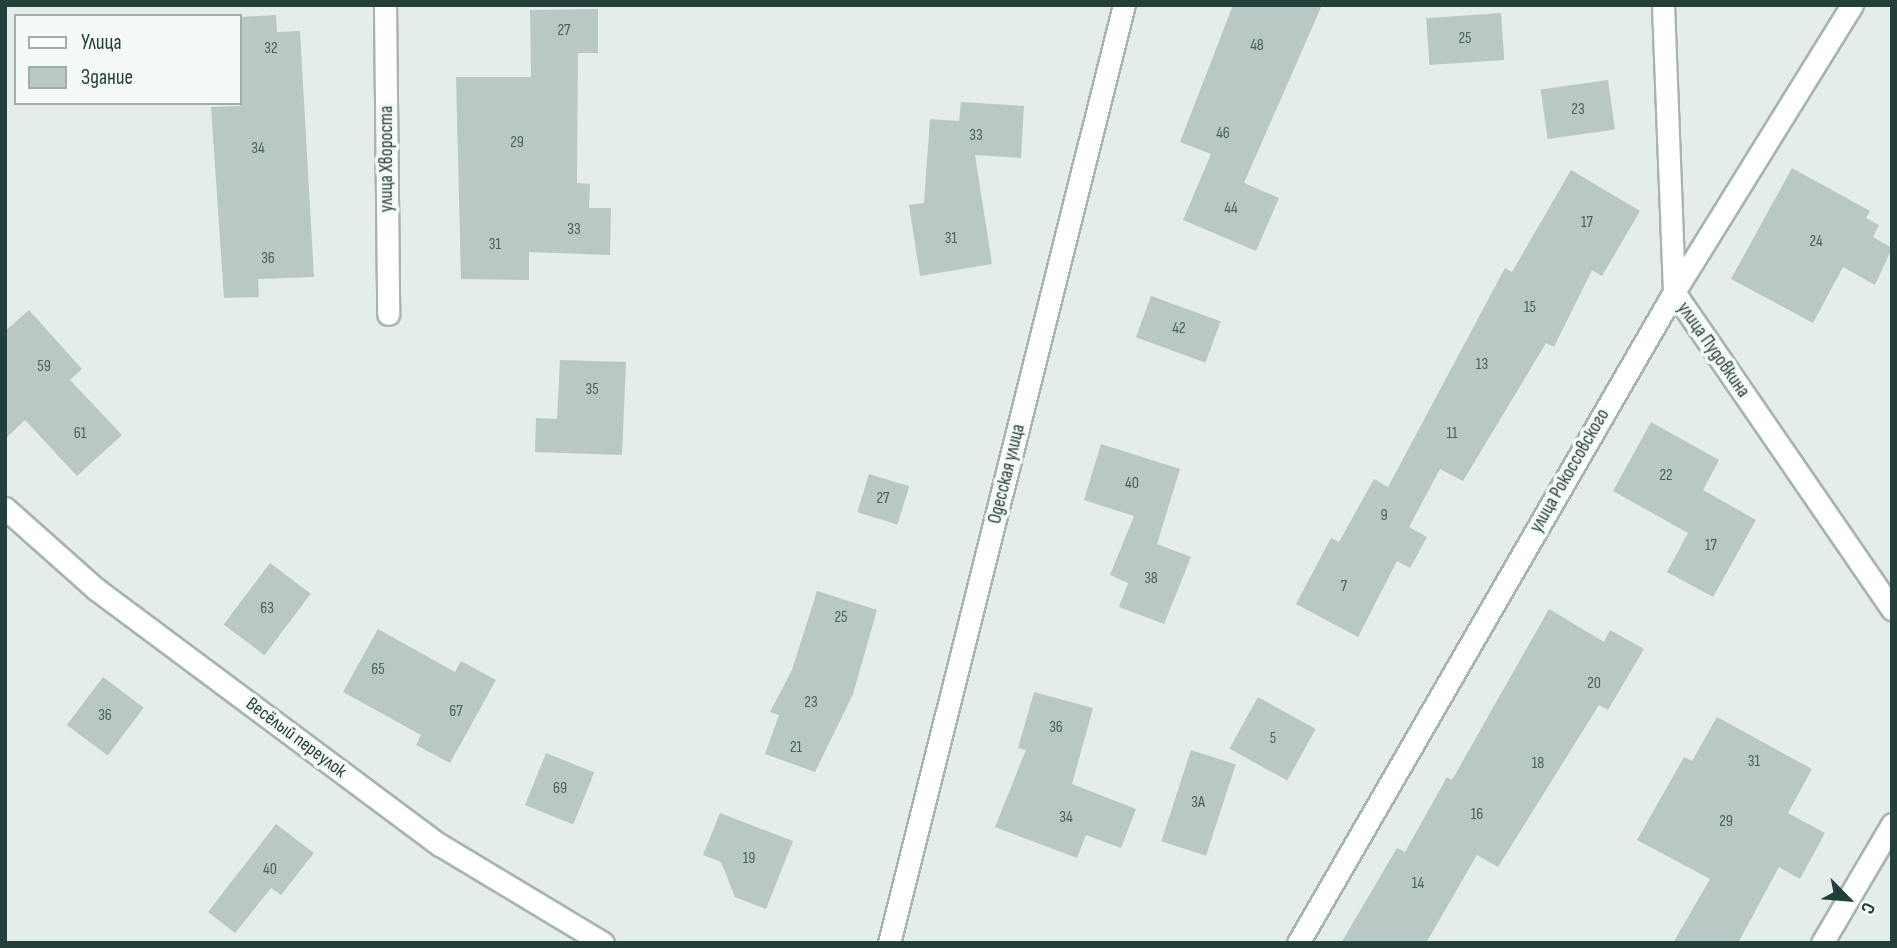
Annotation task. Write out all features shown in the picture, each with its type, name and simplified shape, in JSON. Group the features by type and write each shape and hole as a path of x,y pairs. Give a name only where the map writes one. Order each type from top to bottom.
{"street":[{"name":"улица Хвороста","path":"386,5 388,314"},
{"name":"Одесская улица","path":"889,943 1124,5"},
{"name":"улица Пудовкина","path":"1663,5 1674,292 1892,609"},
{"name":"улица Рокоссовского","path":"1298,943 1674,292 1852,5"},
{"name":"Весёлый переулок","path":"5,509 96,589 440,845 603,943"},
{"path":"1822,943 1892,824"}],"building":[{"path":"1233,5 1322,5 1244,183 1279,198 1256,251 1183,220 1211,154 1180,142"},
{"path":"598,9 598,53 578,53 577,183 590,184 589,208 611,208 610,255 529,252 529,280 461,279 456,77 531,77 530,10"},
{"path":"1501,13 1504,60 1429,65 1426,18"},
{"path":"276,15 277,32 300,31 314,277 258,279 259,297 224,298 211,107 242,105 242,17"},
{"path":"1608,80 1615,130 1548,139 1541,89"},
{"path":"961,102 1024,106 1021,158 975,155 992,264 920,276 909,205 924,203 930,119 959,121"},
{"path":"1792,168 1870,211 1866,218 1879,225 1873,237 1892,248 1875,285 1843,267 1813,323 1731,279"},
{"path":"1571,170 1640,211 1602,276 1592,270 1554,347 1546,343 1463,481 1440,469 1409,527 1427,537 1410,568 1397,561 1358,637 1296,604 1331,538 1339,542 1374,479 1388,487 1505,268 1512,272"},
{"path":"1151,296 1221,321 1205,363 1136,337"},
{"path":"29,310 82,369 70,380 122,435 77,476 25,420 5,439 5,331"},
{"path":"560,360 626,362 622,455 535,452 536,418 557,419"},
{"path":"1651,422 1719,460 1703,490 1756,520 1713,597 1667,572 1688,533 1613,491"},
{"path":"1101,444 1180,469 1157,544 1191,557 1164,624 1119,607 1128,583 1110,575 1134,516 1084,500"},
{"path":"869,474 909,486 897,525 857,512"},
{"path":"270,563 311,594 264,655 224,624"},
{"path":"817,591 877,610 853,694 815,772 765,754 779,715 770,712 792,670"},
{"path":"1549,609 1604,642 1610,630 1644,649 1608,710 1599,705 1498,867 1477,855 1426,943 1341,943 1397,848 1405,852 1447,777 1452,780"},
{"path":"378,629 455,672 461,661 496,680 450,763 416,745 421,735 343,692"},
{"path":"103,677 144,708 108,756 67,725"},
{"path":"1034,692 1093,708 1072,784 1136,809 1121,848 1086,835 1077,858 995,827 1026,750 1018,748"},
{"path":"1258,697 1316,729 1287,781 1229,749"},
{"path":"1717,717 1812,769 1788,813 1825,833 1800,879 1779,867 1738,943 1673,943 1710,879 1637,840 1684,757 1692,761"},
{"path":"1191,750 1236,765 1206,856 1161,841"},
{"path":"546,753 594,772 573,824 525,805"},
{"path":"720,813 793,841 766,909 735,897 721,862 703,855"},
{"path":"276,824 314,853 281,895 271,888 235,933 208,912"}]}
